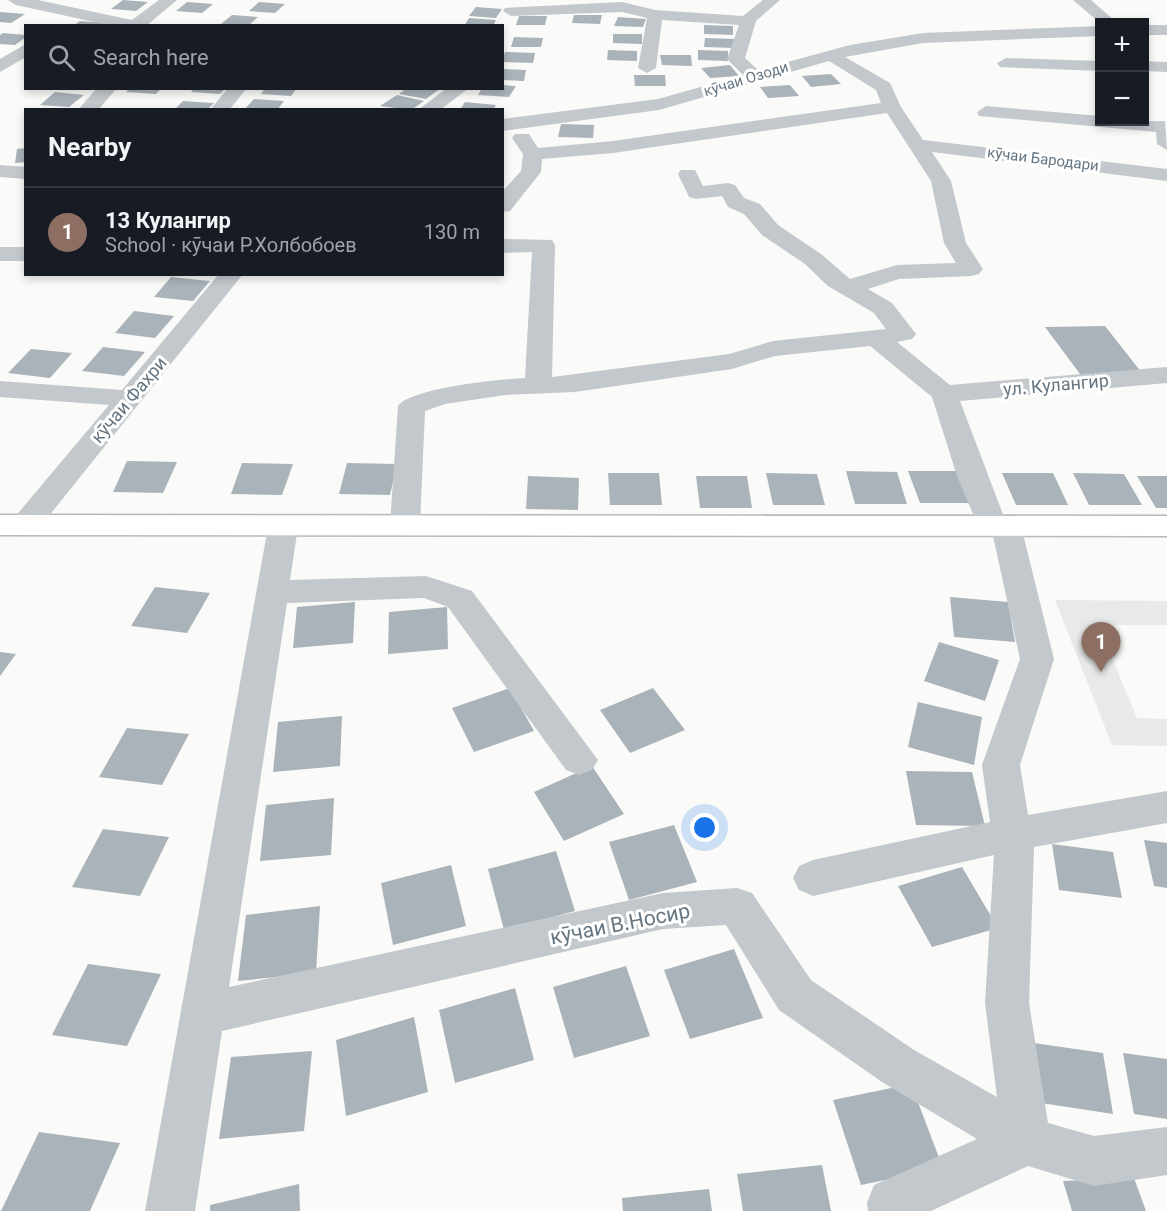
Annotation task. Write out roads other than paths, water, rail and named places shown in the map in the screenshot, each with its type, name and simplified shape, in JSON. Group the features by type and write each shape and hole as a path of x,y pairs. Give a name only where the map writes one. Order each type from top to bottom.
{"main road":[{"path":"12,525 1167,526"}],"street":[{"path":"0,5 16,0 133,24"},
{"path":"138,24 169,0"},
{"path":"755,77 736,59 748,21 772,0"},
{"path":"1081,0 1103,18"},
{"path":"504,24 512,5 622,3 655,15 748,21"},
{"path":"60,24 79,12"},
{"path":"647,68 655,15"},
{"path":"1149,30 1167,30"},
{"name":"кӯчаи Озоди","path":"513,125 658,104 830,55 923,38 1095,31"},
{"path":"989,34 1036,115"},
{"path":"0,67 24,50"},
{"path":"830,55 884,87 892,107 941,181 955,243 971,269 897,272 847,288"},
{"path":"1006,63 1067,63 1074,66 1095,66"},
{"path":"1149,66 1167,67"},
{"path":"89,108 106,90"},
{"path":"221,108 236,90"},
{"path":"430,108 457,90"},
{"path":"533,154 613,147 753,125 892,107"},
{"path":"986,112 1165,127 1167,144"},
{"path":"504,205 531,172 533,154 513,125"},
{"name":"кӯчаи Бародари","path":"919,145 1167,175"},
{"path":"0,171 24,173"},
{"path":"405,525 412,406 441,397 505,387 575,384 732,361 773,349 903,334 883,308 836,281 813,259 770,230 752,209 736,202 728,189 696,193 688,174"},
{"path":"504,246 544,245 538,386"},
{"path":"0,254 24,254"},
{"name":"кӯчаи Фахри","path":"12,525 130,399 230,276"},
{"path":"876,338 944,394 972,476 1000,526 1036,659 1001,765 1014,849 1007,1003 1027,1142"},
{"name":"ул. Кулангир","path":"944,394 1167,375"},
{"path":"0,389 130,399"},
{"path":"170,1211 283,527"},
{"path":"272,592 426,587 460,600 579,760"},
{"path":"813,878 1012,834 1167,807"},
{"name":"кӯчаи В.Носир","path":"203,1014 663,911 737,906 795,995 898,1066 1027,1142"},
{"path":"893,1211 892,1203 1027,1142 1094,1161 1167,1151"}],"place":[{"name":"13 Кулангир","path":"1101,672"}]}
